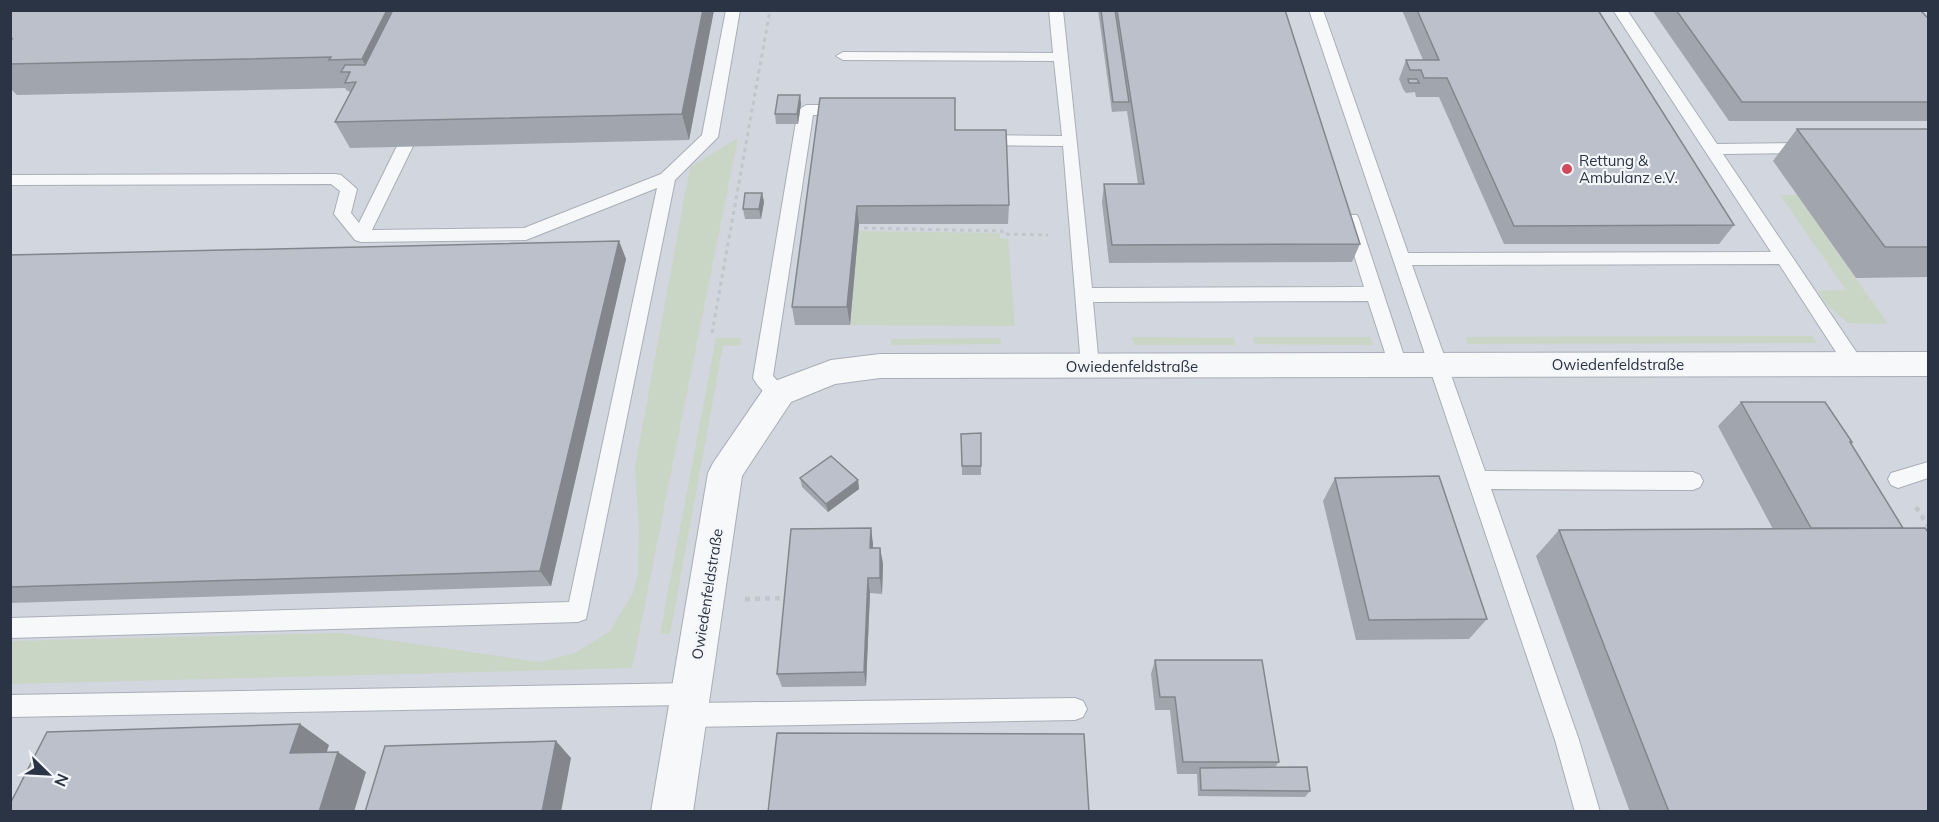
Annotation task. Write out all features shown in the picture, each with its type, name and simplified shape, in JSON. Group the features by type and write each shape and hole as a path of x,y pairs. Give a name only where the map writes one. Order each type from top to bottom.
{"street":[{"name":"Owiedenfeldstraße","path":"672,812 725,473 779,393 831,372 880,366 1929,364"}],"lane":[{"path":"10,180 335,178 349,189 342,214 361,236 526,234 667,178 710,137 733,10"},
{"path":"1056,10 1090,366"},
{"path":"1316,10 1436,365 1567,740 1588,812"},
{"path":"1620,10 1854,364"},
{"path":"843,56 1061,57"},
{"path":"779,393 763,378 806,110 863,110"},
{"path":"963,139 1070,141"},
{"path":"361,236 405,146"},
{"path":"1712,149 1826,148"},
{"path":"10,628 578,612 667,178"},
{"path":"1346,203 1398,365"},
{"path":"1400,259 1784,258"},
{"path":"1083,295 1375,294"},
{"path":"1898,479 1929,470"},
{"path":"1476,480 1693,481"},
{"path":"10,706 690,705 1075,709"}],"path":[{"path":"712,333 771,10"},
{"path":"864,228 1002,231 1003,234 1079,236"},
{"path":"744,600 790,598"}],"shaded area":[{"path":"11,11 1928,11 1928,811 11,811"}],"green space":[{"path":"738,138 632,668 11,684 11,641 339,633 539,662 575,653 610,631 633,593 638,574 639,529 635,467 690,167"},
{"path":"1780,195 1797,195 1888,324 1848,323 1825,303 1818,291 1846,290"},
{"path":"858,231 1000,233 1000,238 1008,239 1015,326 850,325"},
{"path":"1812,336 1817,343 1468,344 1466,337"},
{"path":"1132,337 1234,338 1235,345 1134,345"},
{"path":"1253,337 1370,337 1373,345 1255,344"},
{"path":"716,338 741,338 740,345 723,346 670,634 660,634"},
{"path":"1001,338 1001,344 891,345 891,339"}],"building":[{"path":"10,10 387,10 362,59 329,60 331,57 10,64 10,41 12,39 10,39"},
{"path":"393,10 703,10 682,114 335,122 356,82 345,83 350,72 341,72 345,65 365,65"},
{"path":"1101,10 1115,10 1129,102 1113,102"},
{"path":"1117,10 1285,10 1360,244 1112,245 1104,184 1144,184"},
{"path":"1417,10 1598,10 1734,225 1514,226 1447,78 1424,78 1421,70 1410,70 1406,60 1439,60"},
{"path":"1676,10 1920,10 1929,19 1929,102 1742,102"},
{"path":"1408,79 1417,79 1419,83 1409,83"},
{"path":"778,95 800,95 797,114 775,114"},
{"path":"820,98 955,98 955,130 1006,130 1009,205 857,206 847,307 792,307"},
{"path":"1797,129 1929,129 1929,247 1885,247"},
{"path":"745,193 762,193 759,209 743,209"},
{"path":"619,241 540,571 10,587 10,255"},
{"path":"1741,402 1825,402 1852,442 1850,442 1903,528 1811,528"},
{"path":"981,433 981,466 962,466 961,434"},
{"path":"831,456 858,480 826,504 800,478"},
{"path":"1439,476 1487,619 1369,620 1335,478"},
{"path":"871,528 870,548 880,548 880,578 868,578 864,672 777,674 791,529"},
{"path":"1925,528 1929,533 1929,812 1669,812 1559,530"},
{"path":"1155,660 1262,660 1279,762 1183,762 1175,697 1160,697"},
{"path":"300,724 290,753 338,752 319,812 10,812 10,804 47,732"},
{"path":"777,733 1084,734 1089,812 768,812"},
{"path":"556,741 542,812 365,812 385,746"},
{"path":"1307,767 1310,791 1201,790 1200,768"}],"place":[{"name":"Rettung & Ambulanz e.V.","path":"1567,169"}]}
